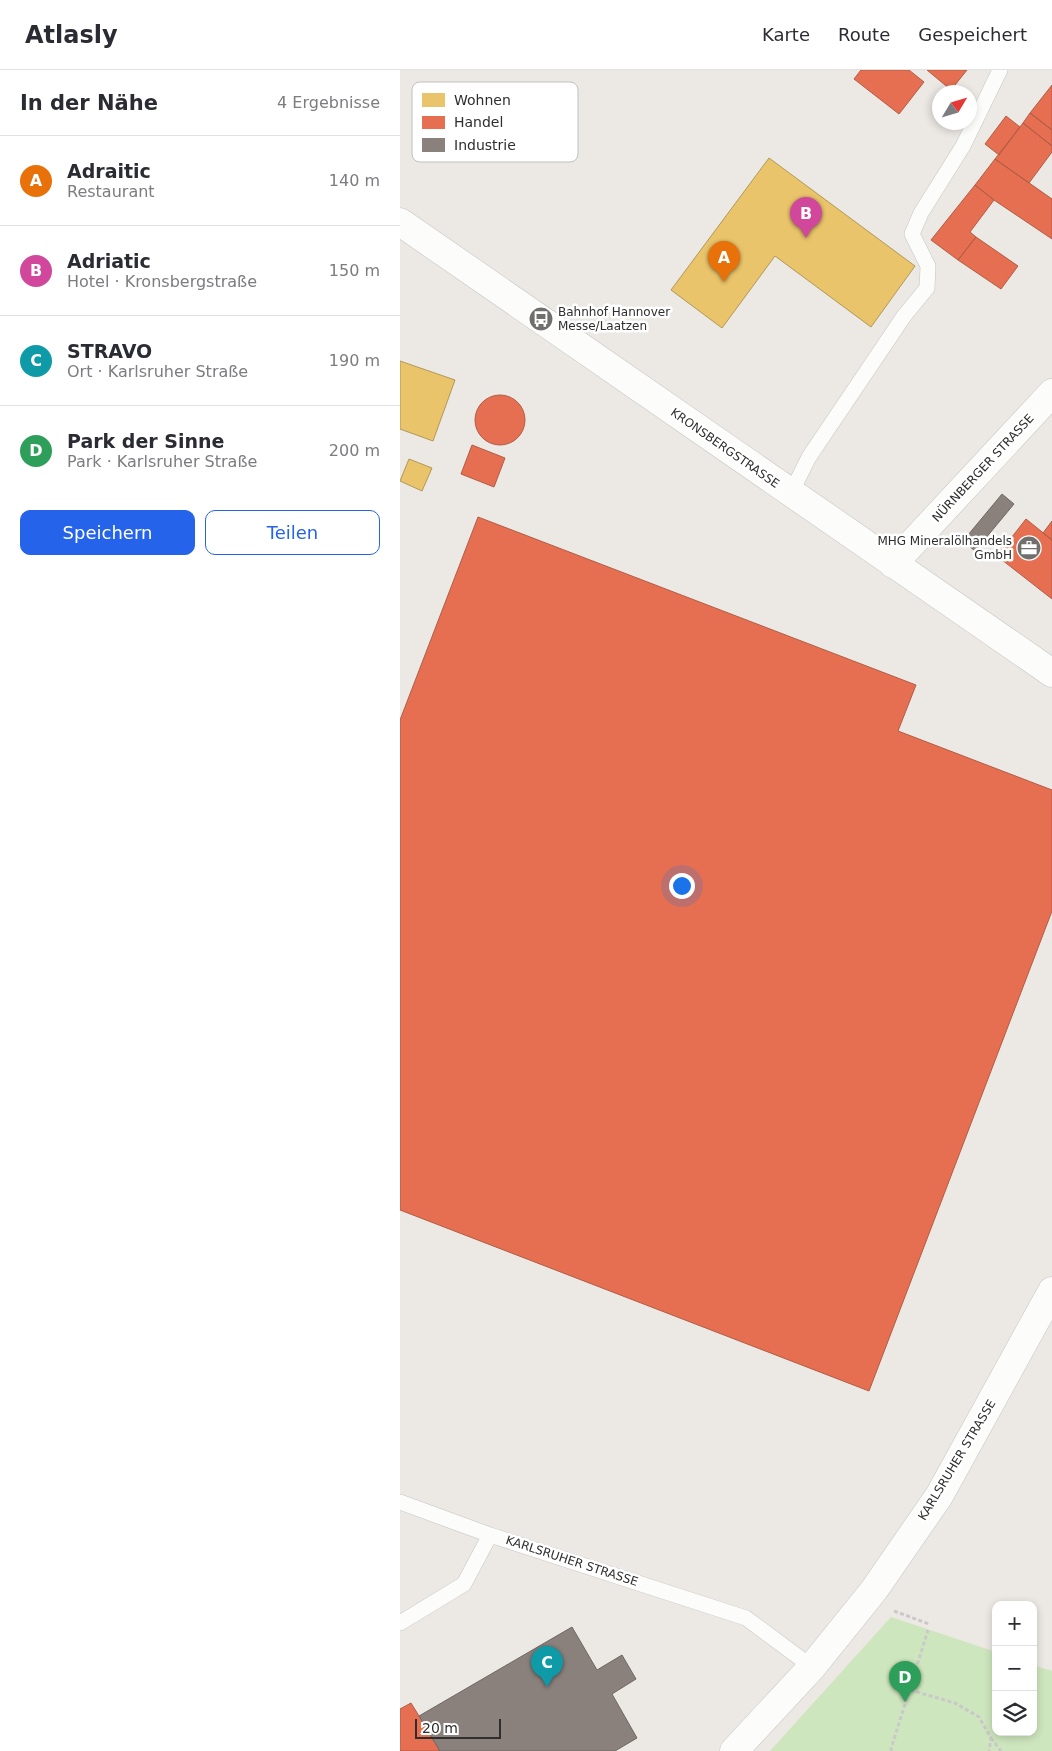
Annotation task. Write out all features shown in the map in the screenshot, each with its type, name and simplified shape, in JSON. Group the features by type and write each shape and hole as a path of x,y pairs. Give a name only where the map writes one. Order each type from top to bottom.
{"main road":[{"name":"KRONSBERGSTRASSE","path":"400,222 1052,673"},
{"name":"NÜRNBERGER STRASSE","path":"894,564 1052,393"},
{"name":"KARLSRUHER STRASSE","path":"734,1751 812,1667 874,1590 939,1496 1052,1291"}],"lane":[{"path":"791,494 809,457 904,316 926,288 928,266 912,234 921,213 963,146 1000,70"},
{"name":"KARLSRUHER STRASSE","path":"400,1502 490,1535 746,1618 812,1667"},
{"name":"KARLSRUHER STRASSE","path":"400,1623 464,1584 490,1535"}],"path":[{"path":"889,1609 929,1624"},
{"path":"892,1751 891,1749 928,1630"},
{"path":"910,1690 954,1703 979,1717 1001,1751"},
{"path":"989,1751 991,1738"}],"green space":[{"path":"891,1617 992,1651 992,1736 1037,1736 1037,1666 1052,1671 1052,1751 770,1751"}],"building: Wohnen":[{"path":"769,158 915,266 871,327 775,256 722,328 671,290"},
{"path":"400,361 455,380 433,441 400,429"},
{"path":"409,459 432,468 422,491 400,481"}],"building: Handel":[{"path":"861,70 909,70 924,82 899,114 854,79"},
{"path":"927,70 967,70 955,85 945,85"},
{"path":"1052,85 1052,130 1030,113"},
{"path":"1030,113 1052,130 1052,146 1023,123"},
{"path":"1006,116 1020,127 999,155 985,144"},
{"path":"1023,123 1052,146 1052,152 1029,183 995,159"},
{"path":"995,159 1052,199 1052,239 975,185"},
{"path":"975,185 994,200 970,232 976,237 958,260 931,240"},
{"path":"976,237 1018,266 1001,289 958,260"},
{"path":"500,395 518,402 525,420 518,438 500,445 482,438 475,420 482,402"},
{"path":"472,445 505,458 494,487 461,474"},
{"path":"478,517 916,685 898,731 1052,790 1052,911 869,1391 400,1210 400,720"},
{"path":"1026,519 1052,540 1052,599 997,556"},
{"path":"1052,521 1052,540 1043,533"},
{"path":"411,1703 440,1751 400,1751 400,1709"}],"building: Industrie":[{"path":"1002,494 1014,504 975,551 963,541"},
{"path":"572,1627 597,1670 622,1655 636,1679 612,1694 637,1738 615,1751 440,1751 419,1716"}],"place":[{"name":"Adriatic","path":"806,238"},
{"name":"Adraitic","path":"724,282"},
{"name":"Bahnhof Hannover Messe/Laatzen","path":"541,319"},
{"name":"MHG Mineralölhandels GmbH","path":"1029,548"},
{"name":"STRAVO","path":"547,1687"},
{"name":"Park der Sinne","path":"905,1702"}]}
